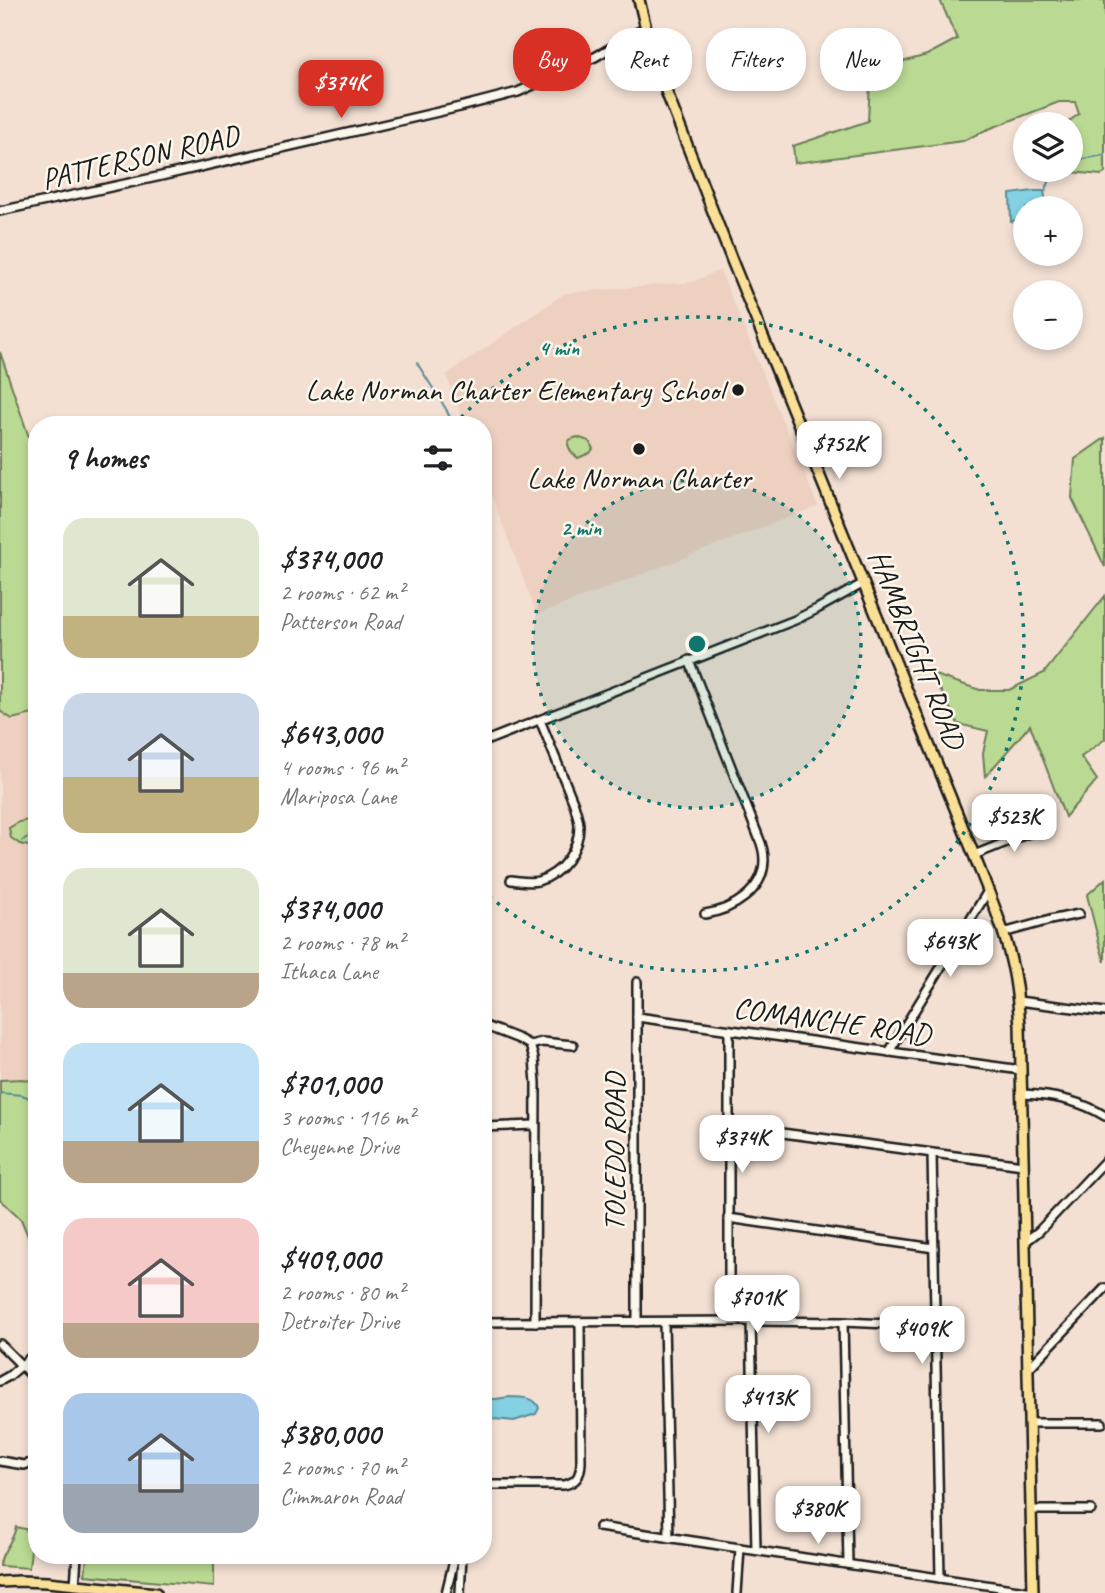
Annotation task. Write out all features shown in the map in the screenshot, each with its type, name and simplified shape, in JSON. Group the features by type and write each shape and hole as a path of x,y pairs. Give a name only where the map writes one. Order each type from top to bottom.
{"main road":[{"name":"HAMBRIGHT ROAD","path":"639,0 645,28"},
{"name":"HAMBRIGHT ROAD","path":"667,91 974,855 1003,933 1013,971 1018,1001 1022,1094 1033,1592"},
{"path":"0,1582 19,1580 156,1593"}],"street":[{"name":"PATTERSON ROAD","path":"0,211 518,92 605,51"},
{"path":"492,739 795,620 864,583"},
{"path":"689,660 760,838 764,856 762,872 754,888 746,896 731,907 705,914"},
{"path":"511,880 537,881 551,875 573,853 578,836 578,819 574,804 540,720"},
{"path":"974,855 1044,827"},
{"path":"889,1052 988,891"},
{"path":"1003,933 1079,914"},
{"name":"TOLEDO ROAD","path":"637,982 637,1322"},
{"path":"1018,1001 1105,1012"},
{"name":"COMANCHE ROAD","path":"637,1017 1021,1070"},
{"path":"492,1028 530,1045 542,1042 573,1045"},
{"path":"729,1030 729,1321"},
{"path":"530,1045 534,1058 535,1322"},
{"path":"1022,1094 1069,1100 1105,1115"},
{"path":"492,1127 535,1125"},
{"path":"729,1126 1023,1165"},
{"path":"932,1153 940,1578"},
{"path":"1025,1242 1039,1231 1105,1161"},
{"path":"728,1218 934,1248"},
{"path":"1028,1368 1105,1288"},
{"path":"492,1322 751,1321 935,1326"},
{"path":"751,1321 756,1550"},
{"path":"492,1485 564,1485 578,1478 581,1463 580,1322"},
{"path":"664,1322 669,1538"},
{"path":"843,1322 848,1564"},
{"path":"0,1344 28,1372"},
{"path":"0,1381 28,1360"},
{"path":"1030,1423 1102,1423"},
{"path":"0,1461 28,1464"},
{"path":"1032,1510 1091,1510"},
{"path":"599,1527 1033,1592"},
{"path":"737,1593 740,1548"},
{"path":"75,1585 76,1564"},
{"path":"446,1593 453,1564"},
{"path":"460,1593 462,1564"}],"shaded area":[{"name":"Lake Norman Charter","path":"720,270 818,506 537,615 492,497 492,416 462,416 446,375 565,293 692,282"},
{"path":"0,711 12,719 28,715 28,820 19,822 20,844 28,846 28,1081 0,1080"}],"green space":[{"path":"940,0 1105,0 1105,173 1083,173 1083,112 1078,112 1075,102 1059,102 1033,112 1013,112 1013,120 963,141 795,163 793,146 868,121 870,91 903,91 903,62 927,55 957,39"},
{"path":"0,352 28,434 28,715 12,719 0,711"},
{"path":"577,437 589,441 593,449 578,458 568,445 569,440"},
{"path":"1105,438 1105,567 1072,498 1075,459"},
{"path":"1105,596 1105,739 1081,757 1097,780 1065,817 1030,725 985,777 983,753 988,731 958,724 932,674 980,690 1009,690 1044,673"},
{"path":"28,820 28,846 11,838 9,828"},
{"path":"1105,879 1105,962 1087,895"},
{"path":"0,1080 28,1081 28,1236 21,1219 0,1199"},
{"path":"16,1527 28,1530 29,1568 0,1566 2,1556"},
{"path":"86,1564 214,1564 214,1587 85,1575"}],"water":[{"path":"1044,191 1045,196 1013,196 1011,222 1010,194"},
{"path":"527,1398 534,1401 539,1408 536,1414 514,1421 492,1420 492,1399"}],"waterway":[{"path":"1083,159 1105,155"},
{"path":"1045,191 1049,182"},
{"path":"417,363 449,416"},
{"path":"22,841 28,838"},
{"path":"0,1093 28,1097"}],"place":[{"name":"Lake Norman Charter Elementary School","path":"738,390"},
{"name":"Lake Norman Charter","path":"639,449"}]}
